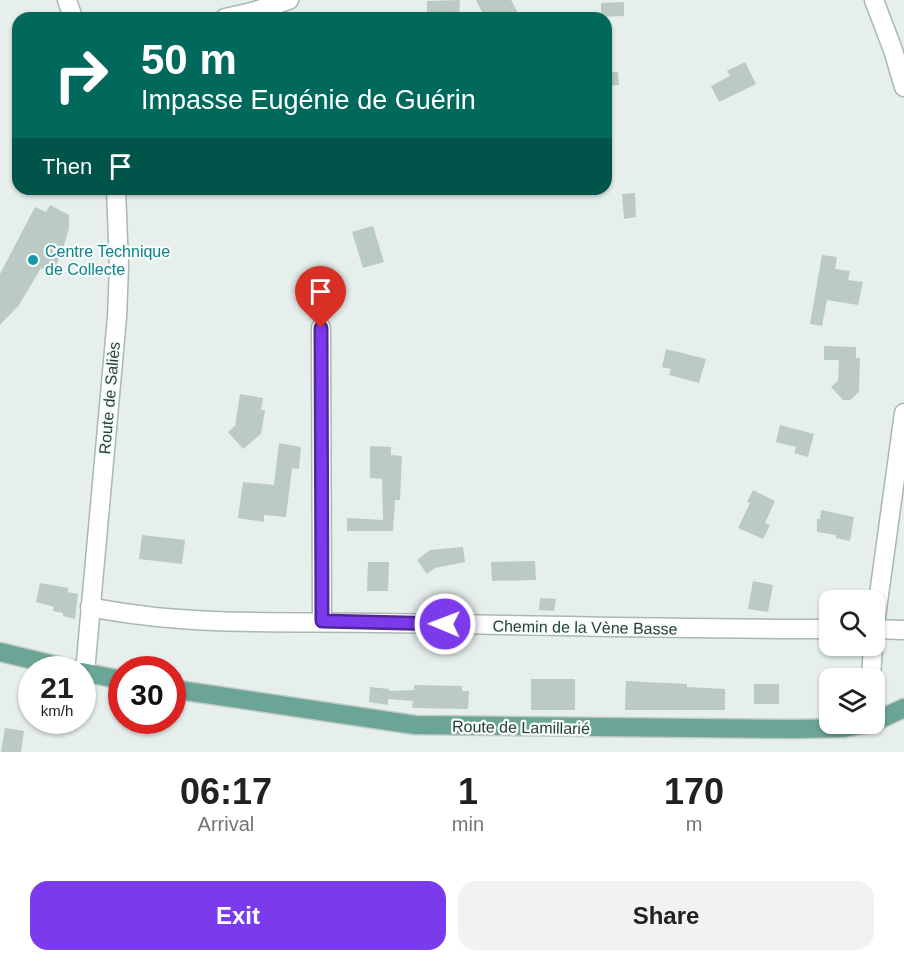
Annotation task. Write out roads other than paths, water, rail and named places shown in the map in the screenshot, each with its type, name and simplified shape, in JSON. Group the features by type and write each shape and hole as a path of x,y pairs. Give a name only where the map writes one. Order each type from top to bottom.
{"main road":[{"path":"0,652 18,656"},
{"name":"Route de Lamillarié","path":"186,691 415,725 819,728"},
{"name":"Route de Lamillarié","path":"885,716 904,708"}],"street":[{"path":"252,12 289,0"},
{"path":"874,0 904,87"},
{"name":"Route de Saliès","path":"82,656 90,607 117,317 119,266 116,195"},
{"path":"321,328 322,621"},
{"path":"880,590 904,413"},
{"name":"Chemin de la Vène Basse","path":"90,607 144,617 281,623 322,621 663,629 819,629"},
{"path":"885,630 904,630"}],"place":[{"name":"Centre Technique de Collecte","path":"33,260"}]}
